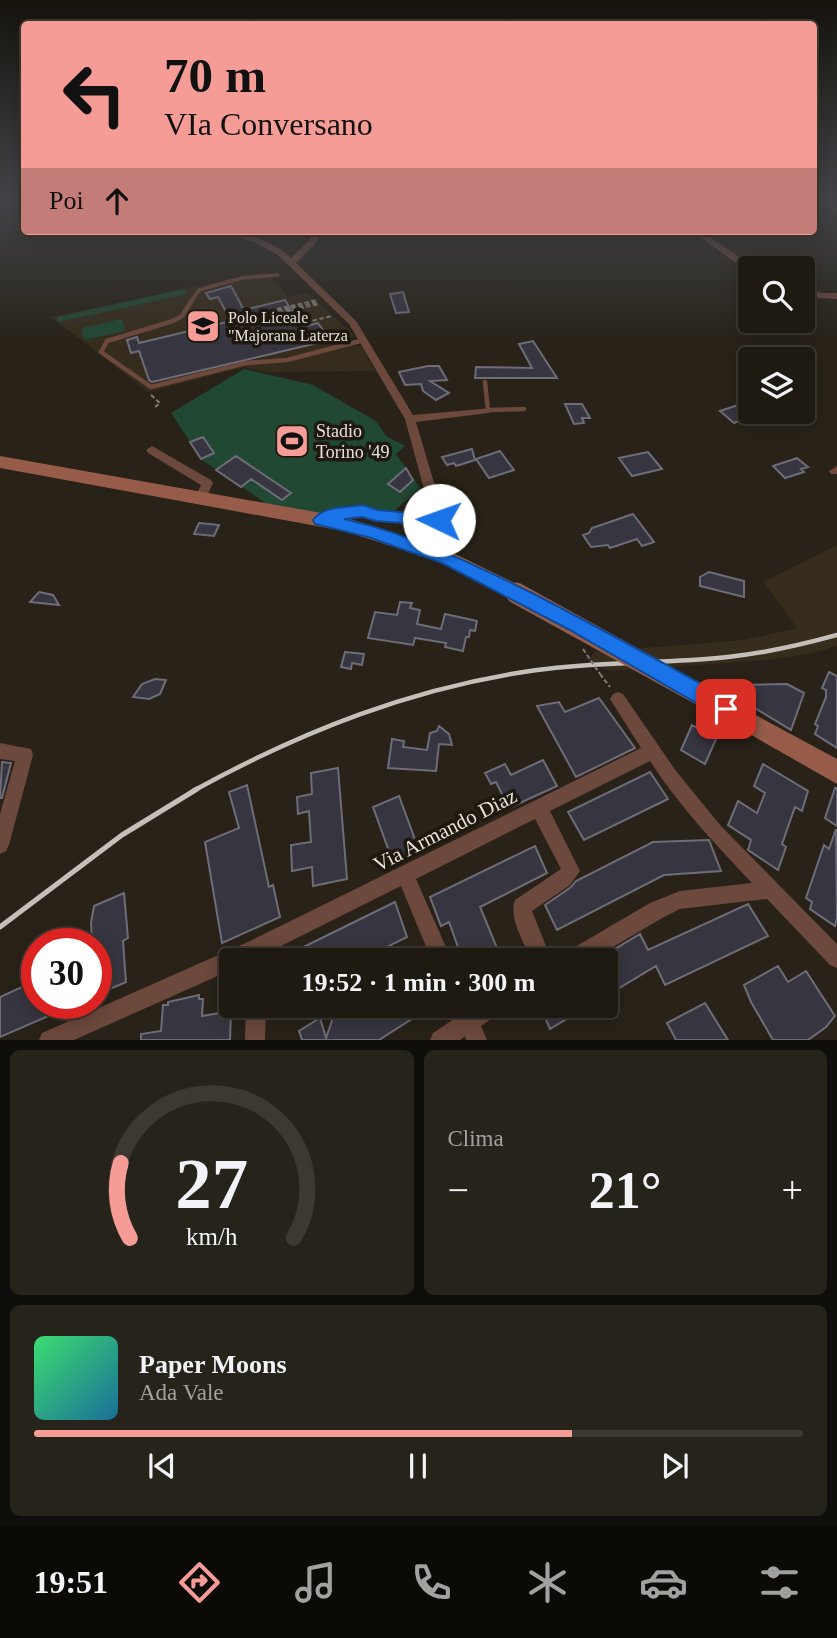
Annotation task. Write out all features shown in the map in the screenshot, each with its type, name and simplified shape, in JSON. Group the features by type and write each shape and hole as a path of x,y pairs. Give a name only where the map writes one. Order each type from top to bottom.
{"main road":[{"path":"0,462 321,520 370,531 441,555 516,593 837,772"}],"street":[{"path":"271,248 354,323 410,419 439,520 376,516 363,511 331,515 321,520"},
{"path":"293,266 308,248"},
{"path":"720,248 738,260"},
{"path":"815,293 837,296"},
{"path":"410,419 488,410"},
{"path":"152,450 207,483 201,498"},
{"path":"618,699 653,751 715,832 837,958"},
{"path":"0,751 25,754 0,845"},
{"name":"Via Armando Diaz","path":"268,948 405,875 653,751"},
{"path":"536,948 522,907 564,879 571,871 539,808"},
{"path":"405,875 436,948"},
{"path":"592,948 657,910 680,900 770,890"},
{"name":"Via Armando Diaz","path":"49,1040 219,970"},
{"path":"255,1040 256,1018"},
{"path":"440,1040 469,1022"}],"lane":[{"path":"278,275 242,278 204,287 195,292 182,316 107,341 101,352 151,387 246,363 259,364 287,359 364,340"},
{"path":"485,382 488,410 524,409"}],"path":[{"path":"312,302 278,311 322,303"},
{"path":"299,309 307,322 336,315"},
{"path":"151,387 149,394 160,403 155,407"},
{"path":"582,648 618,699"}],"shaded area":[{"name":"Polo Liceale \"Majorana Laterza","path":"268,271 287,297 307,293 354,335 348,340 351,345 361,346 375,371 266,372 244,367 148,392 51,317"},
{"path":"837,545 837,646 768,660 610,671 588,662 594,652 744,640 797,628 763,582"}],"green space":[{"path":"185,289 187,294 58,322 57,317"},
{"path":"122,319 125,331 84,340 82,328"},
{"name":"Stadio Torino '49","path":"244,369 313,385 376,421 386,436 405,446 396,454 420,488 393,512 348,505 316,514 267,504 202,460 171,413"}],"building":[{"path":"231,286 244,310 285,300 302,327 318,323 330,340 152,382 149,380 139,351 131,353 127,340 137,337 139,343 231,321 218,297 210,299 206,293"},
{"path":"403,292 409,312 396,313 390,294"},
{"path":"533,341 557,378 475,378 476,367 532,368 519,344"},
{"path":"439,366 447,380 430,381 449,393 436,400 423,391 421,384 405,385 399,372"},
{"path":"565,404 582,404 590,418 582,418 584,423 574,424"},
{"path":"738,405 738,421 734,423 720,411"},
{"path":"203,437 214,453 201,459 190,442"},
{"path":"472,449 475,460 456,466 454,463 447,465 442,457"},
{"path":"500,451 514,470 489,478 476,459"},
{"path":"648,452 662,469 632,476 619,458"},
{"path":"236,456 291,493 282,500 251,479 241,487 216,470"},
{"path":"797,458 808,467 801,469 804,472 785,478 773,466"},
{"path":"406,468 413,480 400,492 388,484"},
{"path":"633,514 654,542 642,546 637,539 610,548 608,545 591,547 583,535 589,533 592,528"},
{"path":"199,523 219,525 214,536 194,534"},
{"path":"709,572 744,581 744,597 700,586 700,577"},
{"path":"39,592 53,595 59,605 30,602"},
{"path":"400,602 412,603 410,608 420,610 417,624 441,629 445,614 477,621 475,631 470,630 463,651 445,647 446,643 415,638 413,645 368,638 375,612 397,615"},
{"path":"345,652 364,654 362,665 352,663 351,669 341,667"},
{"path":"829,672 837,676 837,748 815,734 818,726 815,724 826,697 826,690 822,688"},
{"path":"155,679 166,680 160,694 149,699 133,697 142,684"},
{"path":"787,684 804,693 791,730 735,696 741,685"},
{"path":"599,698 635,748 576,777 537,706 559,702 565,712"},
{"path":"692,725 716,739 705,764 681,750"},
{"path":"439,726 449,734 452,745 439,744 436,771 388,768 392,739 404,741 403,747 427,750 430,733 437,731"},
{"path":"543,760 557,786 509,808 496,782 491,784 485,773 505,764 511,775"},
{"path":"2,762 11,763 0,798"},
{"path":"763,764 808,791 802,811 795,807 782,844 786,847 778,870 748,850 751,840 728,825 738,801 757,813 765,793 754,786"},
{"path":"338,768 347,879 313,886 312,867 292,871 291,845 311,842 309,811 298,814 297,797 312,794 311,773"},
{"path":"650,772 668,799 584,840 568,812"},
{"path":"247,785 269,887 273,885 280,917 222,943 205,842 239,828 229,792"},
{"path":"837,788 837,826 825,818"},
{"path":"399,796 420,853 394,865 373,807"},
{"path":"836,829 835,926 810,909 812,902 806,898 824,845 829,849"},
{"path":"709,840 721,871 664,875 557,930 545,905 576,881 653,842"},
{"path":"535,846 547,873 480,907 497,948 458,948 449,922 441,926 430,897"},
{"path":"124,893 128,938 123,941 126,982 112,988 112,928 91,928 94,906"},
{"path":"395,902 407,937 385,948 301,948"},
{"path":"748,904 768,936 665,985 656,966 618,989 617,948 640,934 648,950"},
{"path":"778,966 788,982 806,971 835,1016 826,1027 808,1040 773,1040 744,985"},
{"path":"21,987 21,1019 42,1019 0,1037 0,997"},
{"path":"199,995 199,999 203,999 202,1016 219,1013 219,1018 231,1018 230,1040 141,1040 141,1034 161,1031 163,1005 168,1005 168,1002"},
{"path":"705,1003 728,1040 676,1040 667,1023"},
{"path":"320,1018 326,1038 333,1018 413,1018 379,1040 302,1040 299,1031"},
{"path":"545,1018 568,1018 550,1029"}],"railway":[{"path":"193,791 317,731 360,714 447,688 561,667 742,655 837,635"},
{"path":"0,927 122,835 197,789"}],"place":[{"name":"Polo Liceale \"Majorana Laterza","path":"203,326"},
{"name":"Stadio Torino '49","path":"292,441"}],"route":[{"path":"439,520 376,516 363,511 331,515 321,520 408,543 480,573 726,709"}]}
